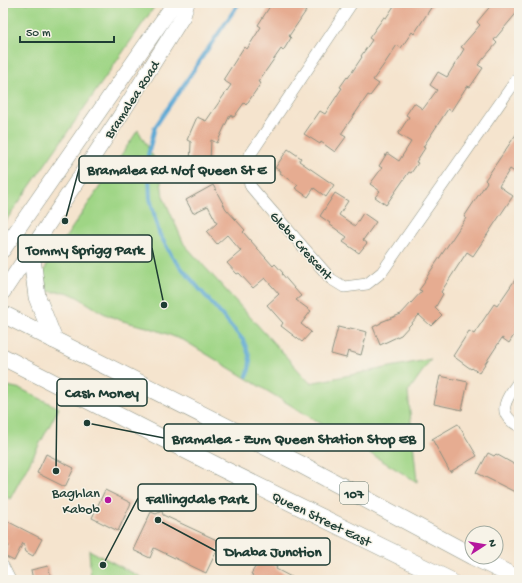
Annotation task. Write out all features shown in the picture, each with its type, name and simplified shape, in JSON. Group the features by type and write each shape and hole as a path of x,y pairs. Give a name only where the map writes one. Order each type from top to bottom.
{"main road":[{"name":"Bramalea Road","path":"3,250 166,15 177,3"},
{"name":"Bramalea Road","path":"3,292 121,114 183,16 187,3"},
{"path":"31,250 37,297 54,340"},
{"name":"107","path":"3,314 300,464 464,552"},
{"name":"Queen Street East","path":"3,357 253,484 449,580"},
{"path":"3,373 25,368"},
{"name":"107","path":"490,565 519,579"}],"street":[{"name":"Glebe Crescent","path":"352,3 248,158 246,173 251,187 331,279 344,287 366,284 382,272 519,76"},
{"path":"519,381 506,402 504,411 508,419 519,426"},
{"path":"3,566 10,580"}],"green space":[{"path":"3,3 157,3 3,225"},
{"path":"138,130 159,167 163,196 184,244 310,383 431,359 408,392 417,482 185,341 152,329 116,319 69,293 51,292 46,290 43,273 47,265"},
{"path":"3,385 21,389 59,408 10,499 3,495"},
{"path":"89,550 146,580 91,580"}],"building":[{"path":"272,3 308,3 303,10 306,11 289,36 291,38 283,51 281,49 258,82 261,83 246,105 244,103 234,117 230,115 217,143 211,140 209,181 176,180 177,164 190,164 191,142 187,140 197,117 206,121 231,85 223,80 244,47 247,49 261,27 258,25"},
{"path":"396,3 434,3 414,34 412,32 401,48 397,45 373,80 379,84 370,96 368,95 341,134 346,137 335,152 321,142 320,144 304,134 320,111 325,114 342,88 340,87 347,77 348,78 372,40 369,38 384,17 386,18"},
{"path":"493,3 519,3 519,10 494,40 497,43 478,65 483,68 470,87 467,86 451,111 448,109 423,147 425,148 416,162 418,163 411,173 409,172 386,205 375,197 380,191 370,184 382,168 379,166 387,153 399,161 411,142 398,134 409,117 406,115 414,103 423,109 437,90 430,85 438,72 447,77 464,49 461,47 480,25 477,22"},
{"path":"519,130 519,175 510,169 499,186 513,196 473,256 467,252 441,292 443,294 435,308 442,315 431,326 419,315 401,335 380,345 373,327 401,314 422,291 419,290 425,282 424,281 466,218 464,217 487,182 485,180"},
{"path":"288,149 301,158 299,161 334,185 326,197 314,188 308,197 295,188 298,185 275,168"},
{"path":"213,185 226,209 245,230 243,232 273,266 275,264 301,296 296,300 311,311 301,324 311,332 302,342 281,326 283,323 267,305 279,294 265,278 253,288 227,263 241,251 227,235 217,244 207,232 217,223 208,206 193,213 186,200"},
{"path":"335,193 348,201 339,215 355,226 363,213 376,222 363,240 367,243 359,253 343,242 347,237 320,216"},
{"path":"519,274 519,327 509,343 502,338 479,373 453,356 469,331 474,334 494,304 497,306"},
{"path":"338,327 367,332 361,355 348,351 346,358 331,354"},
{"path":"440,376 468,382 462,410 434,404"},
{"path":"458,424 477,456 450,472 432,439"},
{"path":"488,453 494,456 496,454 519,467 519,494 477,473"},
{"path":"46,454 74,468 65,487 37,473"},
{"path":"105,490 131,503 118,531 92,518"},
{"path":"162,511 163,515 221,542 206,573 154,548 150,558 133,550 151,512 156,514"},
{"path":"3,519 42,539 33,556 26,552 23,543 14,561 4,556 9,546 5,544 7,540 3,538"},
{"path":"266,561 277,567 276,569 297,580 249,580 253,575 251,574 257,564"},
{"path":"48,566 52,580 33,580 31,570"}],"waterway":[{"path":"239,3 155,127 148,155 150,198 159,233 173,258 243,340 250,358 250,366 247,376"}],"place":[{"name":"Bramalea Rd n/of Queen St E","path":"65,221"},
{"name":"Tommy Sprigg Park","path":"164,305"},
{"name":"Bramalea - Zum Queen Station Stop EB","path":"87,423"},
{"name":"Cash Money","path":"56,471"},
{"name":"Baghlan Kabob","path":"108,500"},
{"name":"Dhaba Junction","path":"158,520"},
{"name":"Fallingdale Park","path":"103,565"}]}
